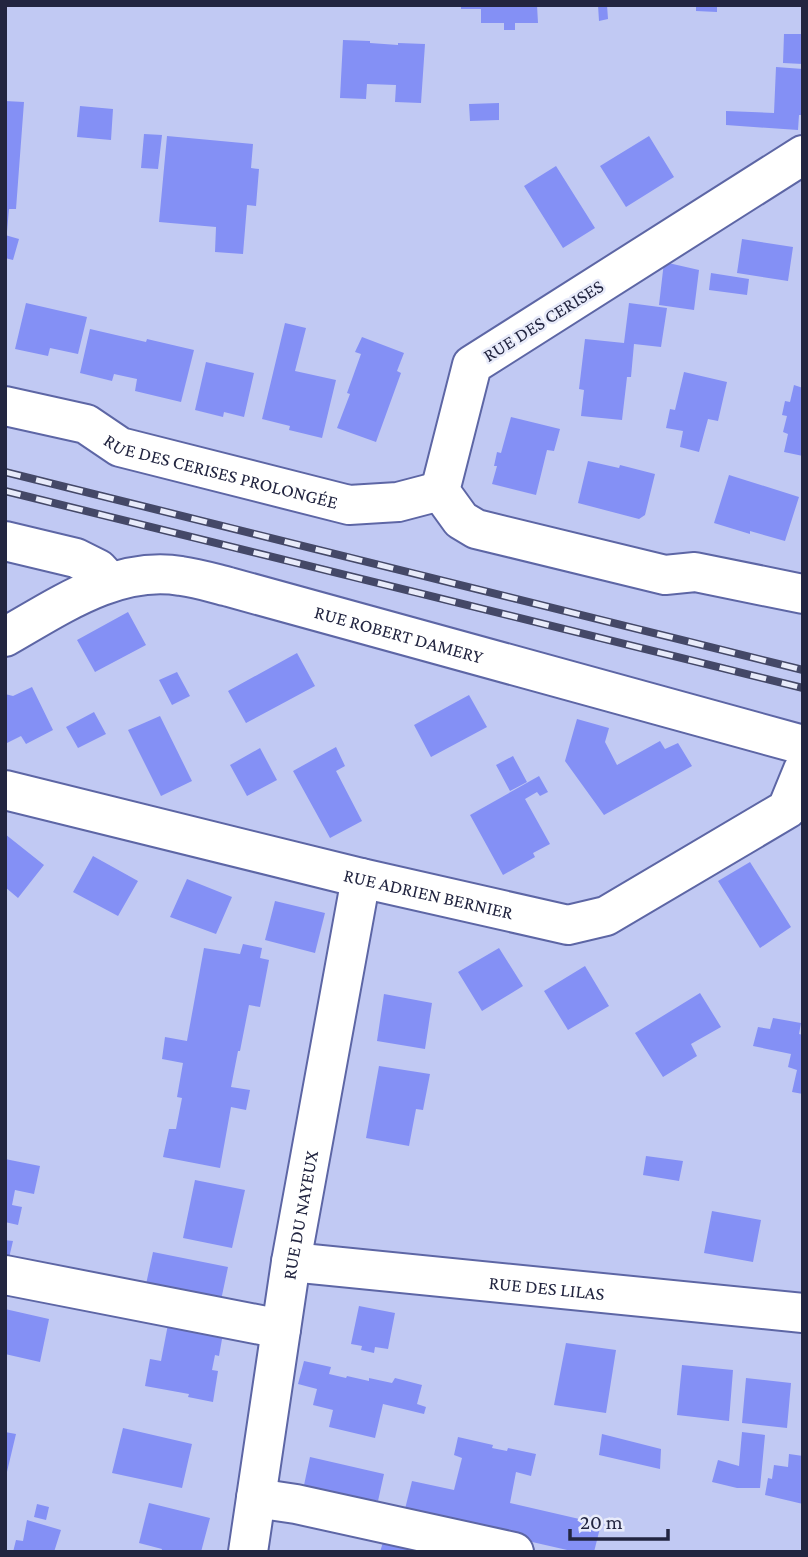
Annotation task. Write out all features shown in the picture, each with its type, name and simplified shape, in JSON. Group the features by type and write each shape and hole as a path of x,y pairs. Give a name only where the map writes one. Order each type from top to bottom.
{"street":[{"name":"RUE DES CERISES","path":"440,491 462,359 803,155"},
{"name":"RUE DES CERISES PROLONGÉE","path":"5,406 86,424 120,447 349,505 398,502 440,491"},
{"path":"440,491 461,520 476,529 665,575 695,572 803,594"},
{"path":"5,541 76,558 98,569 110,582"},
{"name":"RUE ROBERT DAMERY","path":"5,637 62,604 110,582 149,574 180,575 803,745"},
{"name":"RUE ADRIEN BERNIER","path":"5,790 361,878 568,925 606,915 787,809 803,770"},
{"name":"RUE DU NAYEUX","path":"248,1552 291,1262 361,878"},
{"name":"RUE DES LILAS","path":"291,1262 803,1313"},
{"path":"5,1275 281,1329"},
{"path":"256,1498 296,1504 514,1552"}],"building":[{"path":"461,5 537,5 538,23 515,23 515,30 504,30 504,23 481,23 481,9 461,9"},
{"path":"598,5 607,5 608,19 599,21"},
{"path":"696,5 717,5 717,12 696,11"},
{"path":"784,34 803,34 803,64 783,63"},
{"path":"343,40 398,45 425,44 421,103 395,102 396,85 367,84 366,99 340,98"},
{"path":"776,67 803,69 803,115 799,115 798,130 726,125 726,111 774,113"},
{"path":"5,101 24,102 16,209 9,209 7,232 5,232"},
{"path":"499,103 499,120 470,121 469,104"},
{"path":"80,106 113,109 111,140 77,137"},
{"path":"144,134 162,135 158,169 141,168"},
{"path":"167,136 253,144 251,168 259,169 256,206 247,205 243,254 215,252 216,227 159,222"},
{"path":"649,136 674,177 626,207 600,166"},
{"path":"556,166 595,228 563,248 524,186"},
{"path":"5,235 19,239 13,260 5,258"},
{"path":"742,239 793,247 788,281 737,273"},
{"path":"664,262 699,270 694,310 659,305"},
{"path":"711,273 749,279 747,295 709,290"},
{"path":"26,303 87,317 78,354 50,348 48,356 15,349"},
{"path":"629,303 667,308 661,347 634,344 631,377 627,377 622,420 581,416 584,390 579,389 585,339 624,343"},
{"path":"285,323 306,328 295,371 336,380 322,438 289,430 290,426 262,419"},
{"path":"90,329 194,350 181,402 135,391 137,379 114,374 112,381 80,373"},
{"path":"362,337 404,353 397,371 401,373 376,442 337,428 361,354 355,352"},
{"path":"206,362 254,373 244,417 224,412 223,417 195,410"},
{"path":"684,372 727,382 718,421 708,419 699,452 680,447 683,431 666,428 670,409 675,410"},
{"path":"794,385 803,388 803,456 784,452 788,434 783,432 787,416 782,415 785,401 790,402"},
{"path":"511,417 560,429 554,451 547,450 536,495 492,484 497,466 494,466 497,452 501,453"},
{"path":"588,461 619,468 620,465 655,474 645,515 639,519 578,503"},
{"path":"729,475 799,497 785,541 714,523"},
{"path":"128,612 146,645 95,672 77,640"},
{"path":"297,653 315,686 246,723 228,691"},
{"path":"177,672 190,696 172,705 159,680"},
{"path":"32,687 53,730 26,744 21,736 5,744 5,694 13,696"},
{"path":"469,695 487,727 431,757 414,725"},
{"path":"94,712 106,734 78,748 66,727"},
{"path":"160,716 192,781 161,796 128,730"},
{"path":"577,719 609,728 605,742 617,765 660,741 665,749 678,743 692,766 604,815 565,761"},
{"path":"336,747 345,766 336,771 362,821 330,838 293,771"},
{"path":"260,748 277,780 247,796 230,765"},
{"path":"513,756 527,782 510,791 496,765"},
{"path":"539,776 548,792 540,796 537,792 525,799 550,844 533,853 535,857 503,875 470,815"},
{"path":"5,834 44,865 18,898 5,887"},
{"path":"93,856 138,881 118,916 73,892"},
{"path":"750,862 791,927 760,948 718,881"},
{"path":"187,879 232,897 216,934 170,917"},
{"path":"275,901 325,913 315,953 265,940"},
{"path":"243,944 262,948 260,958 269,960 260,1007 249,1005 231,1087 250,1090 246,1110 231,1107 220,1168 163,1157 169,1129 176,1129 182,1098 177,1097 183,1063 162,1059 165,1037 187,1041 204,948 240,954"},
{"path":"499,948 523,986 482,1011 458,972"},
{"path":"585,966 609,1006 568,1030 544,991"},
{"path":"700,993 721,1027 691,1044 697,1056 663,1077 635,1033"},
{"path":"384,994 432,1003 425,1049 377,1041"},
{"path":"773,1018 801,1023 799,1034 803,1035 803,1094 792,1092 797,1070 788,1067 791,1054 753,1046 758,1027 770,1029"},
{"path":"379,1066 430,1074 423,1110 416,1109 409,1146 366,1138"},
{"path":"646,1156 683,1161 679,1181 643,1175"},
{"path":"5,1159 40,1166 34,1194 15,1190 12,1205 22,1207 18,1225 5,1222"},
{"path":"195,1180 245,1190 232,1248 183,1238"},
{"path":"712,1211 761,1220 753,1262 704,1253"},
{"path":"5,1240 13,1241 8,1262 5,1262"},
{"path":"153,1252 228,1267 220,1305 145,1289"},
{"path":"359,1306 395,1313 388,1349 375,1347 374,1353 361,1350 362,1346 351,1344"},
{"path":"5,1309 49,1319 40,1362 5,1354"},
{"path":"169,1319 224,1328 219,1356 215,1355 212,1370 218,1371 213,1402 188,1397 189,1394 145,1386 150,1359 161,1361"},
{"path":"566,1343 616,1350 606,1413 554,1405"},
{"path":"304,1361 331,1367 329,1374 346,1378 347,1376 369,1381 369,1378 392,1383 395,1378 422,1385 417,1404 426,1407 424,1414 383,1404 375,1438 329,1427 333,1410 313,1405 317,1389 298,1384"},
{"path":"682,1365 733,1370 729,1421 677,1415"},
{"path":"746,1378 791,1383 787,1428 742,1423"},
{"path":"123,1428 192,1444 182,1488 112,1473"},
{"path":"5,1432 16,1434 6,1476 5,1476"},
{"path":"742,1432 765,1435 760,1488 737,1488 712,1482 718,1460 739,1466"},
{"path":"602,1434 661,1449 660,1469 599,1455"},
{"path":"458,1437 493,1445 492,1448 507,1451 508,1448 536,1454 531,1476 516,1472 510,1503 601,1524 594,1552 576,1552 404,1513 412,1481 454,1490 462,1458 454,1455"},
{"path":"789,1454 803,1456 803,1504 765,1495 768,1478 772,1479 774,1465 788,1467"},
{"path":"310,1457 384,1474 374,1507 303,1490"},
{"path":"149,1503 210,1518 201,1552 161,1552 162,1549 139,1543"},
{"path":"37,1504 49,1507 46,1520 34,1517"},
{"path":"27,1520 61,1530 54,1552 13,1552 16,1540 23,1541"},
{"path":"384,1539 444,1552 380,1552"}],"railway":[{"path":"5,472 803,670"},
{"path":"5,491 803,688"}]}
